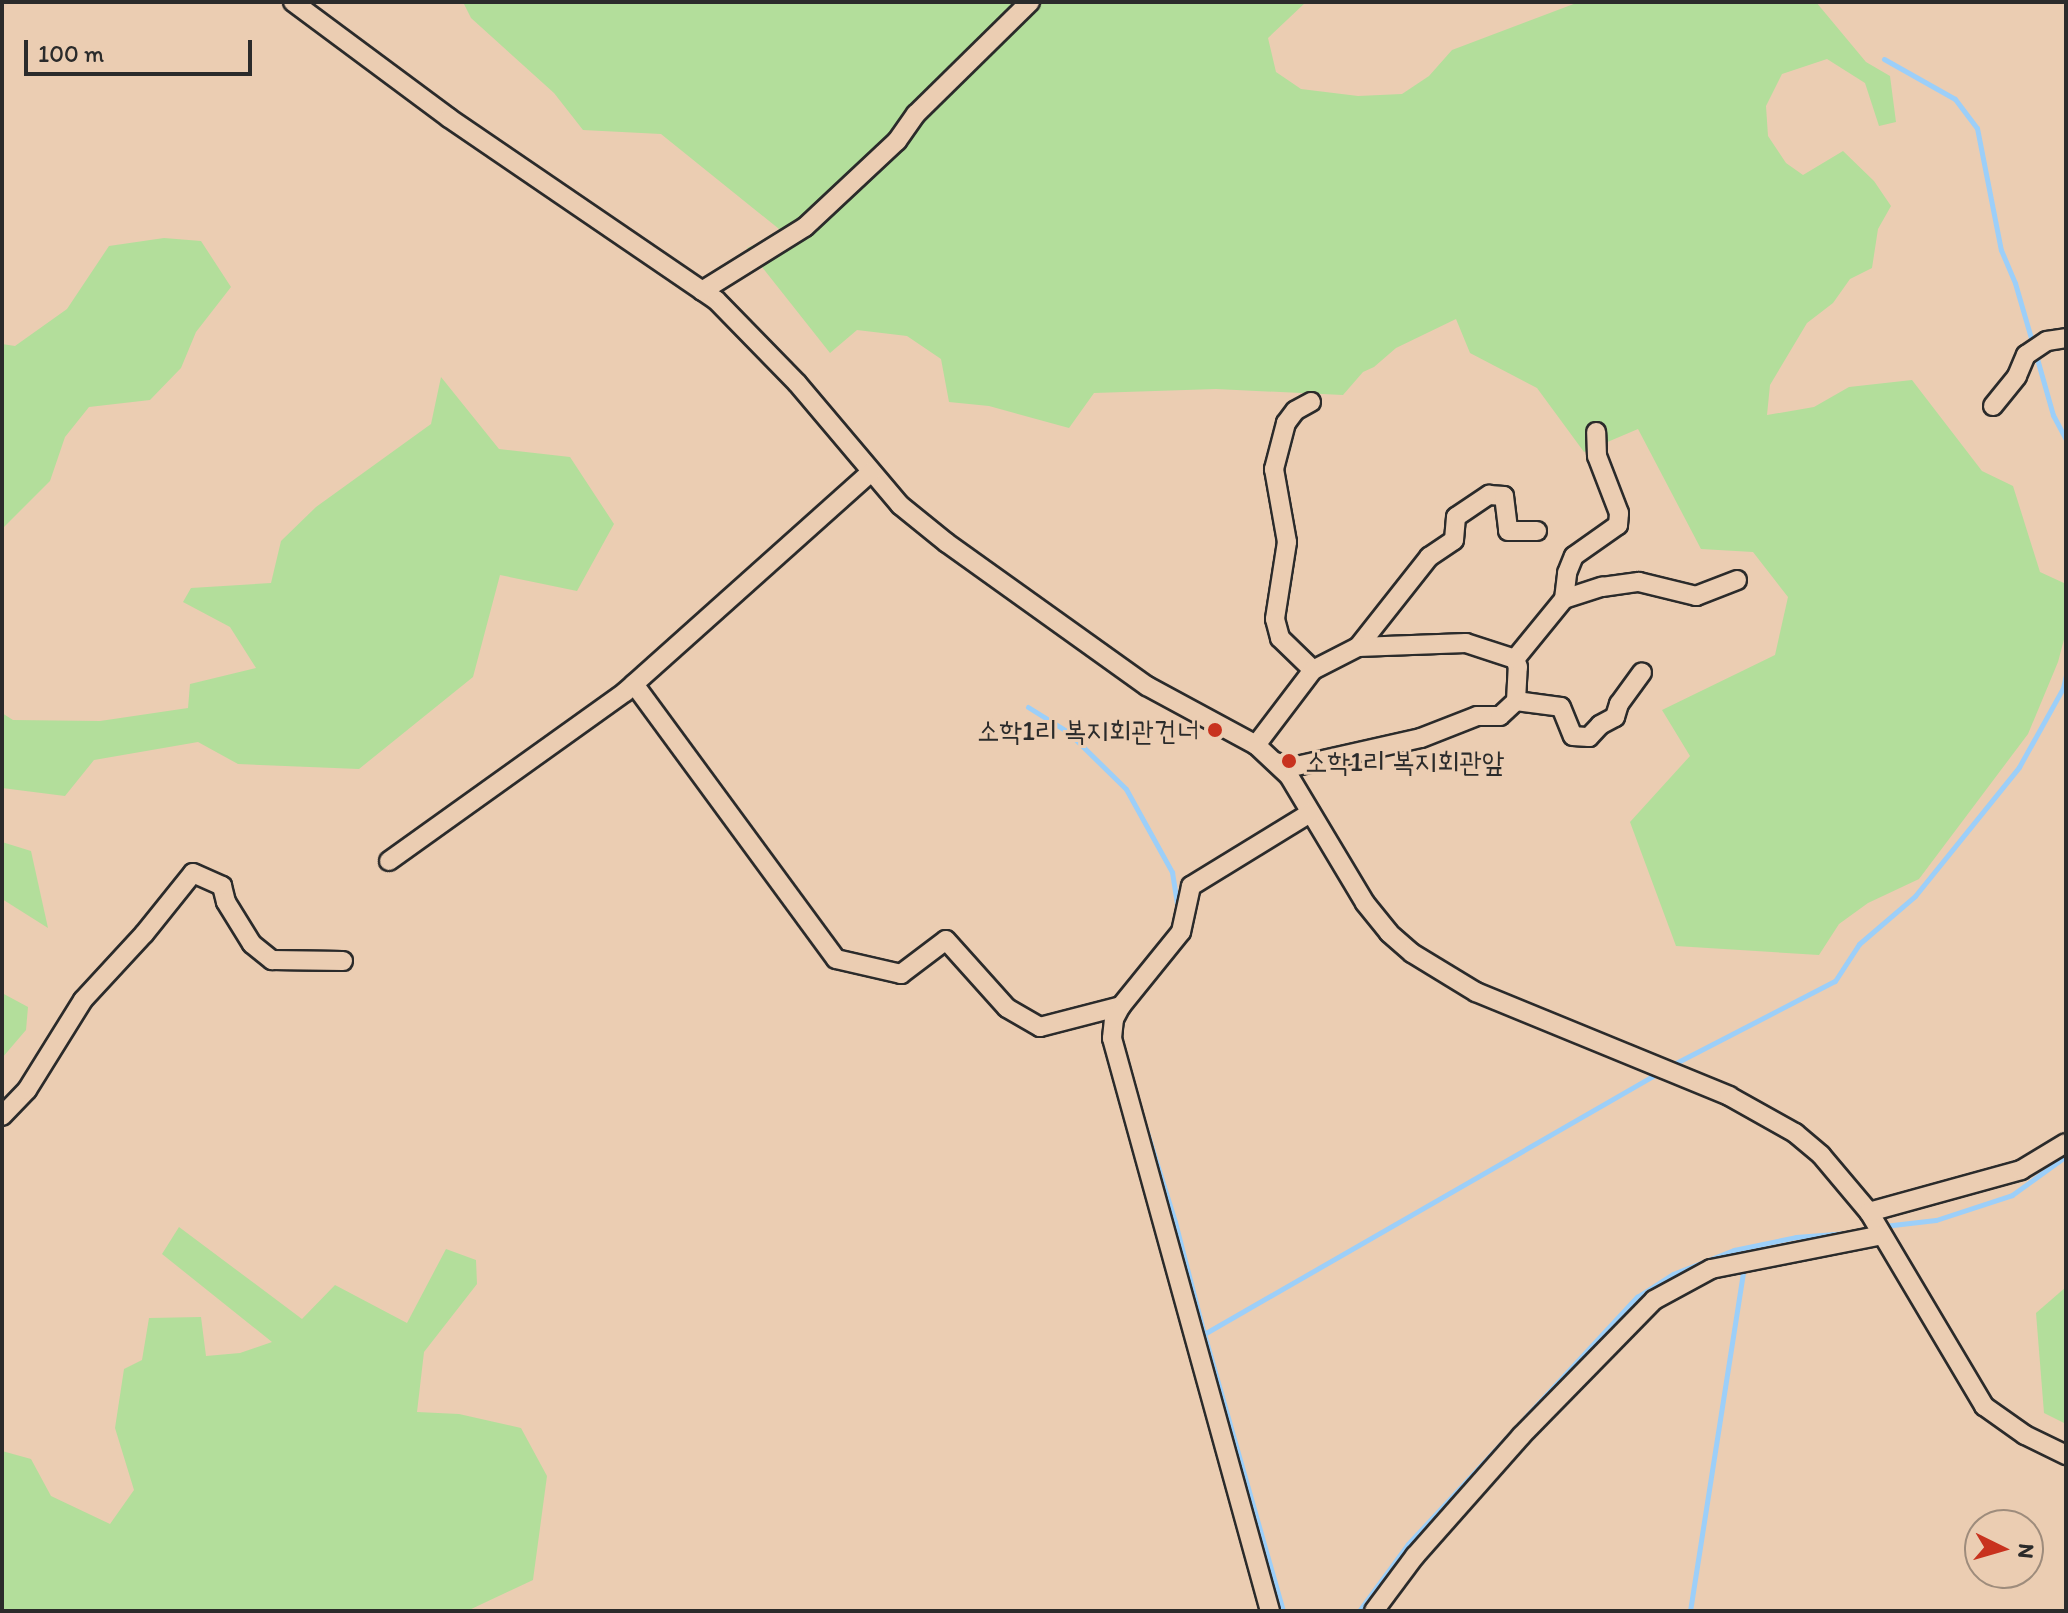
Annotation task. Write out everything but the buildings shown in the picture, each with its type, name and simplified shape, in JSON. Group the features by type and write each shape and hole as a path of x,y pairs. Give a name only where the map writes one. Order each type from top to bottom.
{"street":[{"path":"293,2 449,118 716,300 797,383 900,505 947,543 1147,686 1256,745 1289,776 1365,903 1389,933 1412,953 1476,992 1729,1096 1795,1133 1821,1155 1876,1223 1984,1406 2025,1435 2066,1455"},
{"path":"702,291 805,227 897,141 916,114 1030,2"},
{"path":"1993,406 2017,376 2026,355 2047,341 2066,338"},
{"path":"1311,402 1295,411 1286,423 1274,469 1287,542 1275,619 1280,638 1313,670"},
{"path":"1515,659 1564,599 1567,573 1574,556 1618,525 1619,513 1606,488 1597,456 1596,432"},
{"path":"389,861 634,684 871,472"},
{"path":"1256,745 1313,670 1358,647 1429,557 1454,540 1456,517 1489,495 1504,496 1508,531 1537,531"},
{"path":"1564,599 1602,587 1639,582 1696,596 1737,580"},
{"path":"1358,647 1466,643 1515,659"},
{"path":"1275,762 1292,767 1421,738 1477,716 1500,716 1516,701 1518,667 1515,659"},
{"path":"1516,701 1561,707 1573,736 1589,737 1600,725 1615,717 1619,704 1642,672"},
{"path":"634,684 836,959 901,974 946,940 1007,1008 1040,1027 1121,1006"},
{"path":"1270,1611 1112,1038 1114,1019 1121,1006 1181,932 1191,886 1310,813"},
{"path":"2,1116 27,1090 83,1000 144,934 193,873 222,886 226,902 252,944 272,960 343,961"},
{"path":"1374,1611 1415,1556 1521,1436 1654,1300 1711,1269 1876,1223 2021,1170 2066,1143"}],"green space":[{"path":"463,2 1306,2 1268,38 1276,72 1301,89 1358,96 1402,94 1429,76 1452,50 1579,2 1816,2 1866,62 1890,76 1896,122 1879,126 1865,83 1827,59 1782,74 1766,106 1768,136 1786,163 1803,175 1843,151 1874,181 1891,206 1878,229 1872,268 1850,279 1833,303 1807,323 1770,385 1767,415 1814,407 1849,387 1912,380 1982,471 2013,486 2040,572 2066,584 2066,632 2058,662 2028,734 1919,879 1868,903 1839,924 1819,955 1676,946 1630,822 1690,756 1662,710 1775,655 1788,597 1753,552 1701,549 1638,429 1584,452 1537,388 1470,353 1456,319 1396,348 1374,367 1363,372 1343,395 1216,389 1094,393 1069,428 989,406 949,402 941,359 907,336 857,330 830,353 747,248 784,233 661,134 583,130 554,93 471,18"},
{"path":"164,238 201,241 231,287 196,332 181,368 150,400 89,407 65,437 50,481 2,529 2,344 15,346 67,309 109,246"},
{"path":"441,377 499,449 570,457 614,524 577,591 500,575 473,677 359,769 238,764 198,742 94,760 65,796 2,788 2,713 13,720 100,721 188,708 190,684 256,668 230,627 183,602 191,588 271,583 281,541 316,507 431,424"},
{"path":"2,842 31,851 48,928 2,899"},
{"path":"2,993 28,1007 26,1030 2,1058"},
{"path":"179,1227 302,1319 335,1285 407,1323 446,1249 476,1260 477,1284 424,1352 417,1412 459,1414 521,1428 547,1476 533,1580 467,1611 2,1611 2,1451 31,1459 51,1496 110,1524 134,1490 115,1428 124,1369 142,1360 149,1318 201,1317 206,1356 240,1353 272,1342 162,1254"},
{"path":"2066,1287 2066,1424 2044,1413 2036,1313"}],"waterway":[{"path":"1884,59 1955,99 1977,128 2001,250 2015,283 2033,345"},
{"path":"2036,355 2053,415 2066,439"},
{"path":"1672,1065 1835,981 1859,944 1915,896 2019,767 2063,688 2066,675"},
{"path":"1028,707 1068,732 1126,789 1172,872 1178,911"},
{"path":"1283,1611 1204,1334 1660,1072"},
{"path":"1146,1129 1175,1222 1204,1334"},
{"path":"1884,1226 1936,1220 2012,1195 2066,1156"},
{"path":"1359,1611 1408,1544 1637,1297 1673,1274 1734,1250 1796,1237 1847,1233"},
{"path":"1690,1611 1743,1274"}],"place":[{"name":"소학1리 복지회관건너","path":"1215,730"},
{"name":"소학1리 복지회관앞","path":"1289,761"}]}
